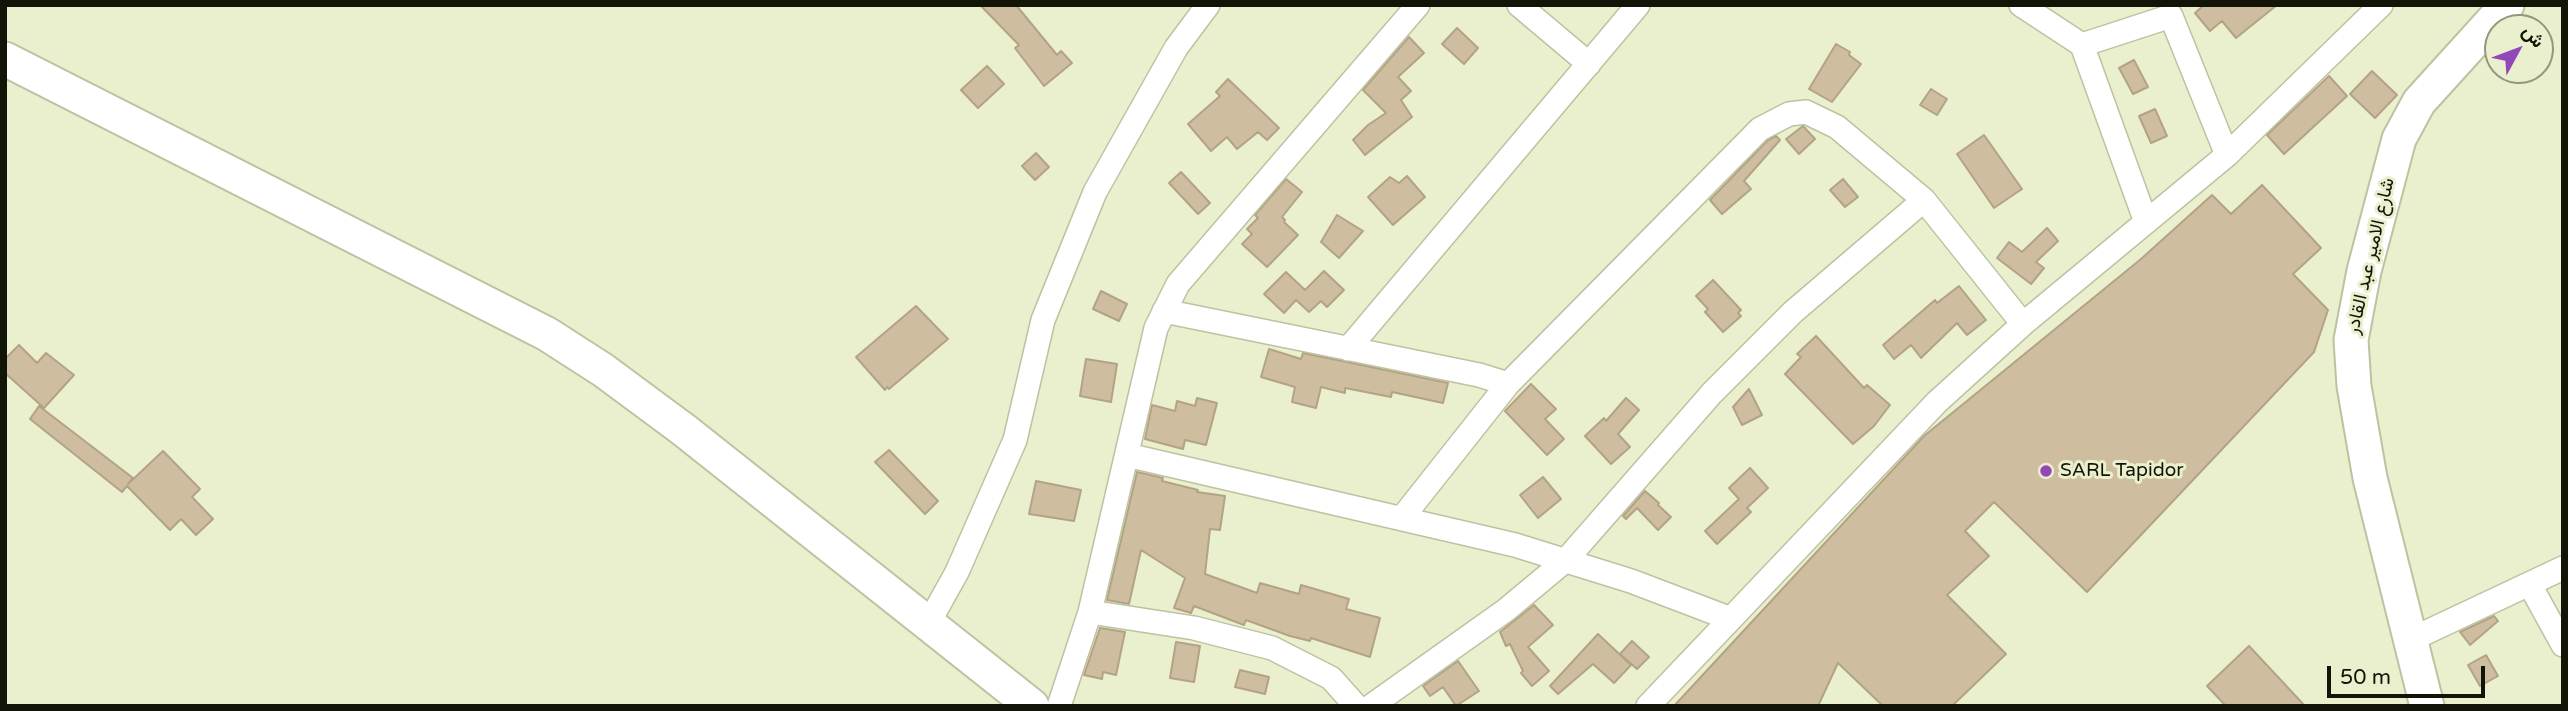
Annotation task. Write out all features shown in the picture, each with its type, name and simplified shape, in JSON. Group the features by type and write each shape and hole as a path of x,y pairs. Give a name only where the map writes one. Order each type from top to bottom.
{"main road":[{"name":"شارع الامير عبد القادر","path":"2427,706 2370,478 2354,386 2351,340 2364,271 2399,139 2419,102 2507,5"},
{"path":"5,59 472,293 547,334 603,370 684,430 1032,706"}],"street":[{"path":"928,624 957,572 1015,440 1043,320 1095,192 1176,48 1208,5"},
{"path":"1059,706 1090,612 1156,327 1178,284 1418,5"},
{"path":"1519,5 1589,64"},
{"path":"1348,349 1638,5"},
{"path":"2021,5 2082,45 2146,222"},
{"path":"1648,706 1937,402 2023,324 2227,155 2381,5"},
{"path":"2082,45 2171,16 2227,155"},
{"path":"1402,518 1508,384 1760,129 1789,114 1806,112 1836,127 1924,200 2023,324"},
{"path":"1371,706 1506,610 1566,560 1712,393 1793,312 1924,200"},
{"path":"1164,312 1508,384"},
{"path":"1126,455 1515,545 1631,581 1731,619"},
{"path":"2410,640 2563,568"},
{"path":"2530,585 2563,645"},
{"path":"1090,612 1194,628 1272,648 1331,678 1356,706"}],"building":[{"path":"980,5 1016,5 1057,55 1061,51 1072,63 1044,86 1015,48 1019,45"},
{"path":"2204,5 2277,5 2236,38 2222,21 2210,31 2195,13"},
{"path":"1457,28 1478,48 1464,64 1442,44"},
{"path":"1409,37 1424,53 1398,77 1411,91 1401,100 1412,117 1365,155 1353,140 1368,125 1386,113 1363,90"},
{"path":"1836,44 1850,52 1849,55 1861,64 1832,102 1809,89"},
{"path":"2134,60 2148,87 2133,94 2119,68"},
{"path":"987,66 1004,84 978,108 961,90"},
{"path":"2372,71 2397,95 2375,118 2350,94"},
{"path":"2329,76 2347,96 2284,154 2267,135"},
{"path":"1228,79 1279,128 1267,140 1258,132 1237,149 1227,137 1211,151 1188,124 1220,96 1216,92"},
{"path":"1931,89 1947,99 1937,115 1920,105"},
{"path":"2155,109 2167,136 2151,143 2139,116"},
{"path":"1803,126 1815,139 1799,154 1786,139"},
{"path":"1984,135 2022,189 1994,208 1957,154"},
{"path":"1776,136 1780,140 1744,181 1751,189 1722,214 1710,200 1768,140"},
{"path":"1036,153 1049,167 1035,180 1022,166"},
{"path":"1181,172 1210,203 1198,214 1169,183"},
{"path":"1407,176 1425,197 1393,225 1368,197 1390,177 1399,183"},
{"path":"1286,179 1302,192 1282,217 1298,235 1267,267 1242,244 1252,234 1247,229 1258,218 1255,215"},
{"path":"1843,179 1858,197 1845,207 1830,190"},
{"name":"SARL Tapidor","path":"2262,185 2321,248 2293,274 2328,310 2314,352 2087,592 1994,502 1965,531 1989,556 1947,595 2006,654 1952,706 1883,706 1838,663 1818,706 1674,706 1924,436 2141,259 2212,195 2231,214"},
{"path":"1337,215 1363,231 1339,258 1321,242"},
{"path":"2047,228 2058,241 2036,262 2044,268 2031,284 1997,258 2009,242 2022,252"},
{"path":"1324,271 1344,290 1327,307 1321,301 1309,312 1296,300 1284,313 1264,294 1286,272 1305,290"},
{"path":"1713,280 1741,310 1738,313 1741,316 1723,332 1705,312 1708,309 1696,296"},
{"path":"1959,286 1986,320 1967,335 1957,323 1921,358 1911,345 1894,359 1883,345 1935,300 1937,303"},
{"path":"1101,291 1127,304 1119,321 1093,309"},
{"path":"916,306 948,339 885,390 856,357"},
{"path":"1816,336 1864,388 1867,385 1890,405 1874,426 1853,444 1785,374 1801,357 1797,354"},
{"path":"19,345 37,363 46,353 74,375 44,408 5,373 5,359"},
{"path":"1269,349 1301,359 1303,353 1448,383 1443,403 1392,392 1391,397 1345,388 1345,393 1321,387 1316,408 1292,402 1295,387 1261,377"},
{"path":"1086,359 1117,364 1111,402 1080,396"},
{"path":"1531,384 1556,409 1545,419 1564,439 1547,455 1505,411"},
{"path":"1749,389 1762,415 1742,425 1733,407"},
{"path":"1197,398 1217,403 1206,445 1185,440 1183,449 1145,439 1152,405 1175,411 1177,401 1195,406"},
{"path":"1626,398 1639,410 1618,434 1630,447 1611,464 1585,436 1604,418 1606,421"},
{"path":"39,406 133,478 128,484 163,451 200,489 192,497 213,519 196,535 181,519 170,530 127,486 122,492 30,419"},
{"path":"889,450 938,501 925,514 875,462"},
{"path":"1750,468 1768,488 1747,508 1751,512 1717,544 1705,531 1739,499 1729,488"},
{"path":"1137,472 1163,478 1162,481 1198,490 1197,492 1225,496 1220,530 1210,529 1205,574 1257,593 1260,583 1299,594 1301,585 1349,599 1346,609 1380,618 1370,657 1311,638 1310,641 1290,636 1246,620 1244,625 1194,606 1191,613 1174,608 1185,578 1141,550 1129,604 1107,600"},
{"path":"1543,477 1561,499 1538,518 1520,495"},
{"path":"1036,481 1081,490 1074,521 1029,514"},
{"path":"1645,491 1671,517 1658,530 1637,508 1626,519 1623,516"},
{"path":"1534,605 1553,625 1528,647 1549,671 1532,686 1521,673 1523,671 1510,644 1506,646 1500,632"},
{"path":"2494,616 2498,621 2470,645 2460,632"},
{"path":"1100,628 1125,632 1116,675 1103,672 1102,679 1084,675"},
{"path":"1598,634 1631,665 1614,683 1593,664 1558,694 1550,686"},
{"path":"1632,641 1649,657 1637,669 1620,654"},
{"path":"1176,642 1200,646 1194,682 1170,678"},
{"path":"2249,646 2305,706 2226,706 2207,686"},
{"path":"2486,655 2498,676 2480,686 2468,665"},
{"path":"1458,661 1479,691 1456,706 1443,687 1430,696 1423,686"},
{"path":"1240,670 1269,677 1265,694 1235,687"}],"place":[{"name":"SARL Tapidor","path":"2046,471"}]}
